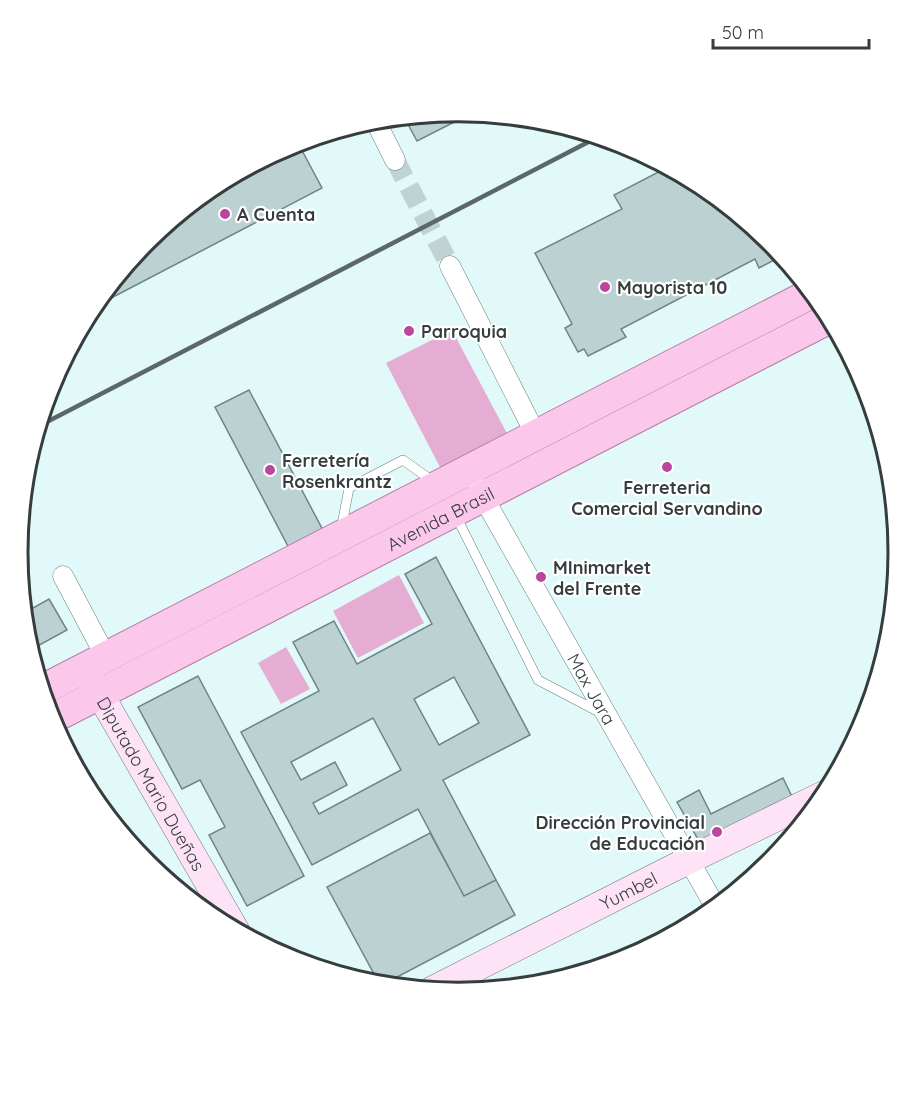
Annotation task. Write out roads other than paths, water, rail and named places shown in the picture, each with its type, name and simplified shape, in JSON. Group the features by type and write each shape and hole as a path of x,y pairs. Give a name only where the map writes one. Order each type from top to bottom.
{"main road":[{"name":"Avenida Brasil","path":"50,686 804,297"},
{"name":"Avenida Brasil","path":"60,714 821,322"}],"street":[{"path":"380,130 395,160"},
{"path":"450,266 536,435"},
{"name":"Max Jara","path":"469,470 711,900"},
{"path":"63,576 95,662"},
{"name":"Diputado Mario Dueñas","path":"95,662 100,694 227,915"},
{"name":"Yumbel","path":"448,982 808,802"}],"lane":[{"path":"340,536 349,488 403,460 439,485"},
{"path":"454,512 538,680 606,716"}],"tunnel":[{"path":"395,160 450,266"}],"railway":[{"path":"49,421 588,142"}],"place":[{"name":"A Cuenta","path":"225,214"},
{"name":"Mayorista 10","path":"605,287"},
{"name":"Parroquia","path":"409,331"},
{"name":"Ferreteria Comercial Servandino","path":"667,467"},
{"name":"Ferretería Rosenkrantz","path":"270,470"},
{"name":"MInimarket del Frente","path":"541,577"},
{"name":"Dirección Provincial de Educación","path":"717,832"}]}
